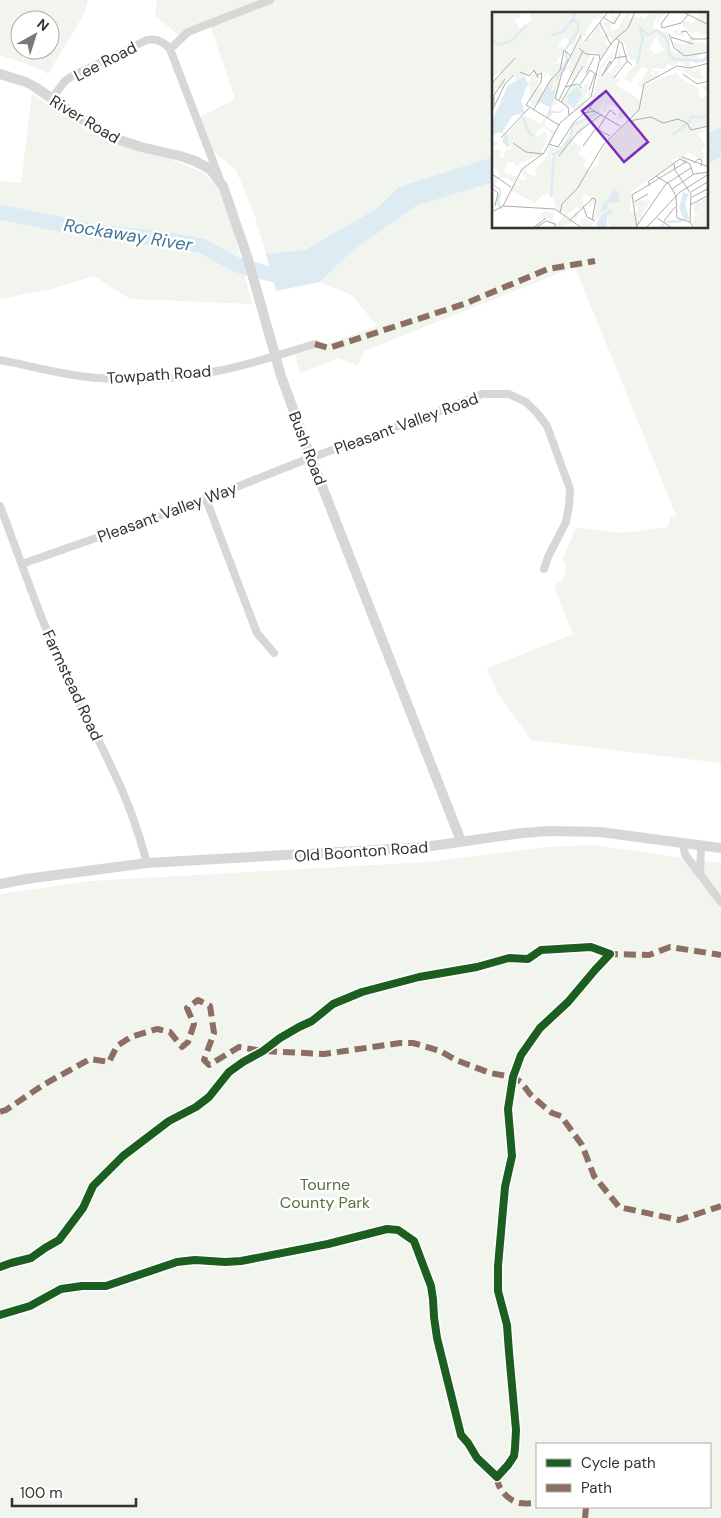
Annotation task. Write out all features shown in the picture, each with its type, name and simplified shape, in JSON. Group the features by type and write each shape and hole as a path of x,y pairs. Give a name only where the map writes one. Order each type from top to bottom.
{"street":[{"path":"170,49 188,32 270,0"},
{"name":"Lee Road","path":"52,98 72,76 147,40 154,39 170,49"},
{"name":"Bush Road","path":"170,49 223,186 247,256 280,376 461,842"},
{"name":"River Road","path":"0,74 26,82 98,130 114,138 126,143 195,161 210,169 223,186"},
{"name":"Towpath Road","path":"0,360 84,377 137,379 187,376 213,372 315,344"},
{"name":"Pleasant Valley Road","path":"311,458 482,394 509,394 526,402 538,414 546,426 570,490 566,522 544,569"},
{"name":"Pleasant Valley Way","path":"22,564 206,499 311,458"},
{"path":"206,499 257,633 274,653"},
{"name":"Farmstead Road","path":"0,506 2,518 67,676 128,804 147,863"},
{"name":"Old Boonton Road","path":"0,884 147,863 425,847 522,833 600,832 721,848"},
{"path":"683,844 685,854 721,902"},
{"path":"700,875 702,846"}],"green space":[{"path":"0,0 88,0 84,14 60,54 60,10 10,10 10,58 0,55"},
{"path":"157,0 721,0 721,127 708,133 708,12 492,12 492,157 399,187 376,209 303,250 266,254 255,217 236,170 206,145 197,119 235,99 210,25 182,38 155,16"},
{"path":"14,60 56,60 48,74 40,69"},
{"path":"32,94 75,122 113,143 160,155 204,173 217,186 233,229 252,304 130,299 94,276 51,289 0,299 0,181 21,183"},
{"path":"721,144 721,763 531,740 497,692 487,668 573,634 554,586 563,579 565,574 566,568 563,558 576,528 624,533 668,527 671,515 677,518 575,267 364,351 358,366 338,358 300,373 295,355 377,326 352,295 320,282 351,252 416,206 492,184 492,229 708,229 708,150"},
{"name":"Tourne County Park","path":"592,845 721,863 721,1518 0,1518 0,894 91,881 427,862 546,847"}],"shaded area":[{"path":"721,127 721,157 708,164 708,133"},
{"path":"492,157 492,184 416,206 351,252 320,282 276,291 266,254 304,250 376,209 399,187"}],"waterway":[{"name":"Rockaway River","path":"0,212 98,232 172,240 202,246 237,265 278,276 291,272"}],"marked path":[{"path":"315,344 329,348 464,304 548,269 595,261"},
{"path":"606,953 649,955 670,947 721,955"},
{"path":"0,1112 90,1059 109,1062 117,1046 131,1037 157,1029 170,1032 182,1047 188,1042 194,1024 187,1008 198,1000 210,1006 214,1033 204,1060 209,1065 239,1047 263,1051 324,1054 400,1043 413,1043 424,1046 490,1073 513,1077 521,1082 541,1104 552,1113 561,1116 582,1145 594,1176 619,1207 679,1220 721,1206"},
{"path":"497,1477 501,1490 511,1500 520,1503 536,1503"},
{"path":"585,1518 586,1508"}],"cycle path":[{"path":"0,1267 31,1258 59,1240 83,1208 93,1186 123,1156 169,1121 196,1107 209,1097 229,1072 280,1038 312,1021 333,1004 362,992 419,977 477,967 509,958 528,959 541,950 591,947 610,954 568,1002 540,1028 521,1055 513,1077 508,1109 512,1156 505,1187 498,1266 498,1291 507,1325 516,1430 514,1456 497,1477"},
{"path":"0,1315 30,1306 61,1289 82,1286 106,1286 177,1262 195,1260 241,1261 328,1244 387,1229 398,1230 414,1241 431,1286 437,1338 461,1435 477,1458 497,1477"}]}
